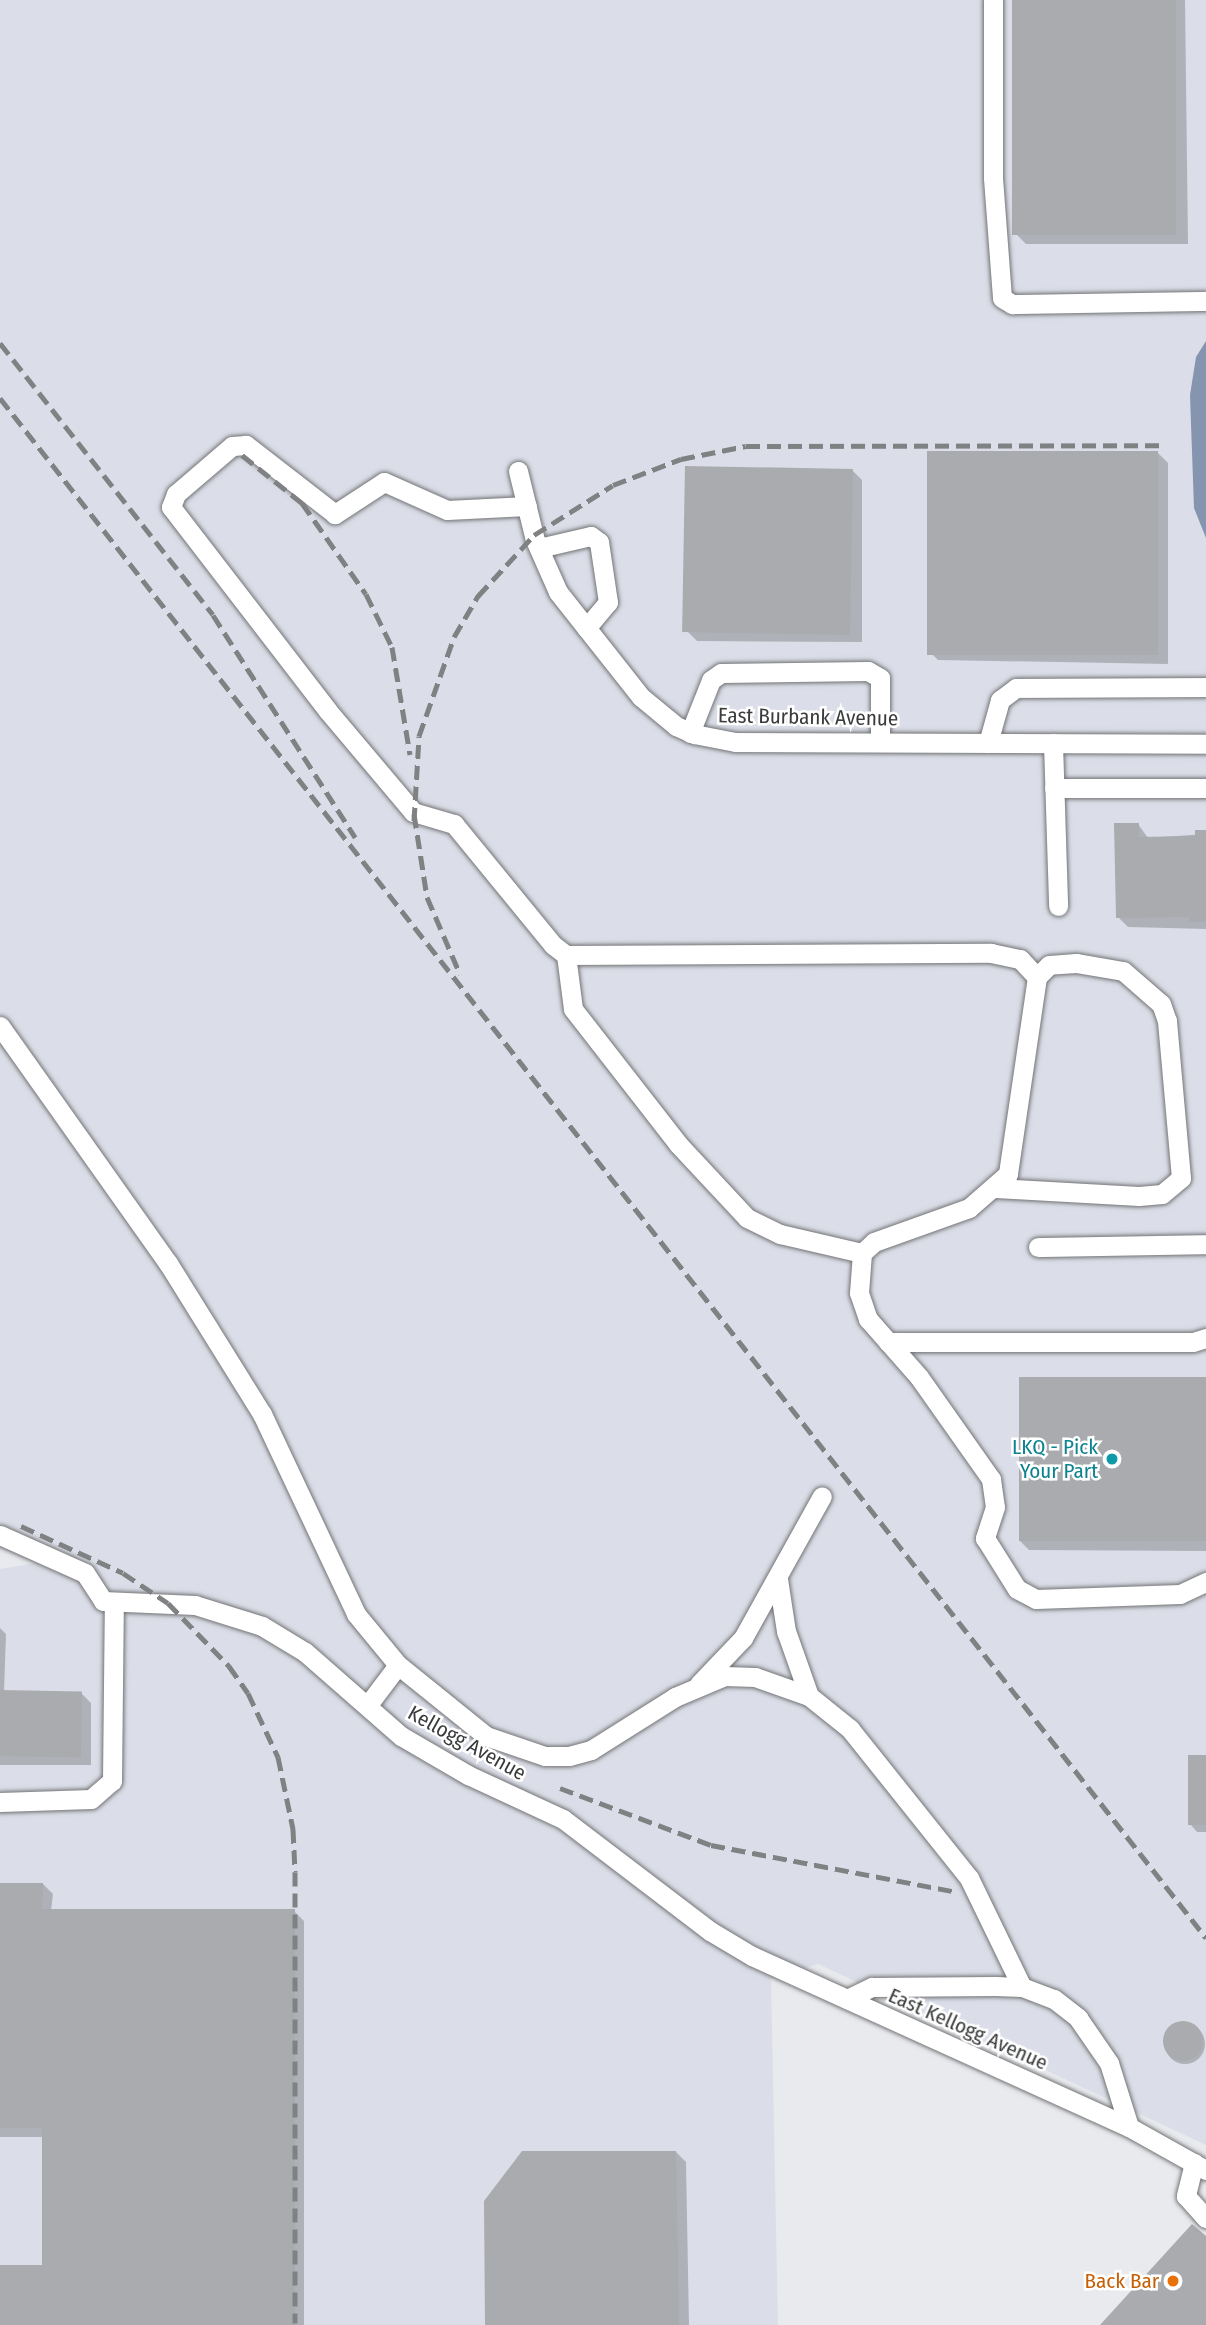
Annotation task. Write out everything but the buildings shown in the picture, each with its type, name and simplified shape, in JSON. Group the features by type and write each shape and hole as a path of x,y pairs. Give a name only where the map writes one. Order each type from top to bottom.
{"street":[{"path":"993,0 993,178 1002,298 1012,304 1206,302"},
{"path":"527,506 447,510 384,482 335,514 246,445 232,446 176,495 171,507 328,711 414,811 454,824 553,945 566,955 991,953 1020,959 1037,976"},
{"name":"East Burbank Avenue","path":"518,471 538,548 558,592 641,697 690,733 735,742 1206,744"},
{"path":"538,548 591,536 599,542 608,602 586,628"},
{"path":"690,733 711,680 720,673 868,671 880,678 880,742"},
{"path":"988,743 1000,700 1016,688 1206,687"},
{"path":"1053,743 1058,906"},
{"path":"1054,788 1206,788"},
{"path":"566,955 573,1009 678,1144 747,1218 780,1234 862,1253"},
{"path":"996,1188 1139,1196 1162,1194 1181,1178 1167,1021 1161,1004 1123,971 1076,963 1049,965 1037,976 1013,1155 1008,1174 996,1188 969,1208 899,1230 874,1242 862,1253 859,1293 868,1319 919,1377 991,1479 995,1507 985,1538 1017,1589 1036,1599 1167,1595 1180,1594 1206,1582"},
{"path":"0,1026 20,1049 225,1349 262,1414 356,1614 398,1665 486,1736 545,1756 569,1756 592,1750 698,1685 724,1676 755,1677 809,1696 850,1729 969,1878 1022,1987"},
{"path":"1038,1247 1206,1244"},
{"path":"888,1342 1193,1342 1206,1338"},
{"path":"698,1685 743,1638 822,1496"},
{"path":"0,1535 85,1573 103,1601 114,1602 112,1781 91,1800 0,1802"},
{"path":"778,1579 786,1631 809,1696"},
{"name":"Kellogg Avenue","path":"114,1602 195,1605 240,1616 305,1652 401,1736 436,1757 589,1836 710,1931"},
{"path":"367,1706 398,1665"},
{"name":"East Kellogg Avenue","path":"710,1931 752,1956 1129,2127 1200,2167"},
{"path":"847,1999 872,1987 1022,1987 1054,1999 1078,2018 1109,2063 1129,2127"},
{"path":"1200,2167 1186,2196 1206,2218"}],"shaded area":[{"path":"0,0 1206,0 1206,2145 818,1964 771,1979 778,2325 0,2325 0,1569 36,1563 0,1548"}],"water":[{"path":"1206,341 1206,538 1194,508 1190,395 1196,357"}],"railway":[{"path":"0,343 213,615 355,837"},
{"path":"0,398 1206,1938"},
{"path":"414,821 419,736 454,637 478,596 534,535 613,485 681,459 746,446 1160,445"},
{"path":"242,455 302,503 366,594 392,647 410,755"},
{"path":"414,814 427,897 460,974"},
{"path":"21,1526 123,1573 168,1603 229,1666 248,1693 278,1757 293,1829 295,1872 295,2323"},
{"path":"560,1788 711,1845 957,1892"}],"place":[{"name":"LKQ - Pick Your Part","path":"1112,1459"},
{"name":"Back Bar","path":"1173,2281"}]}
